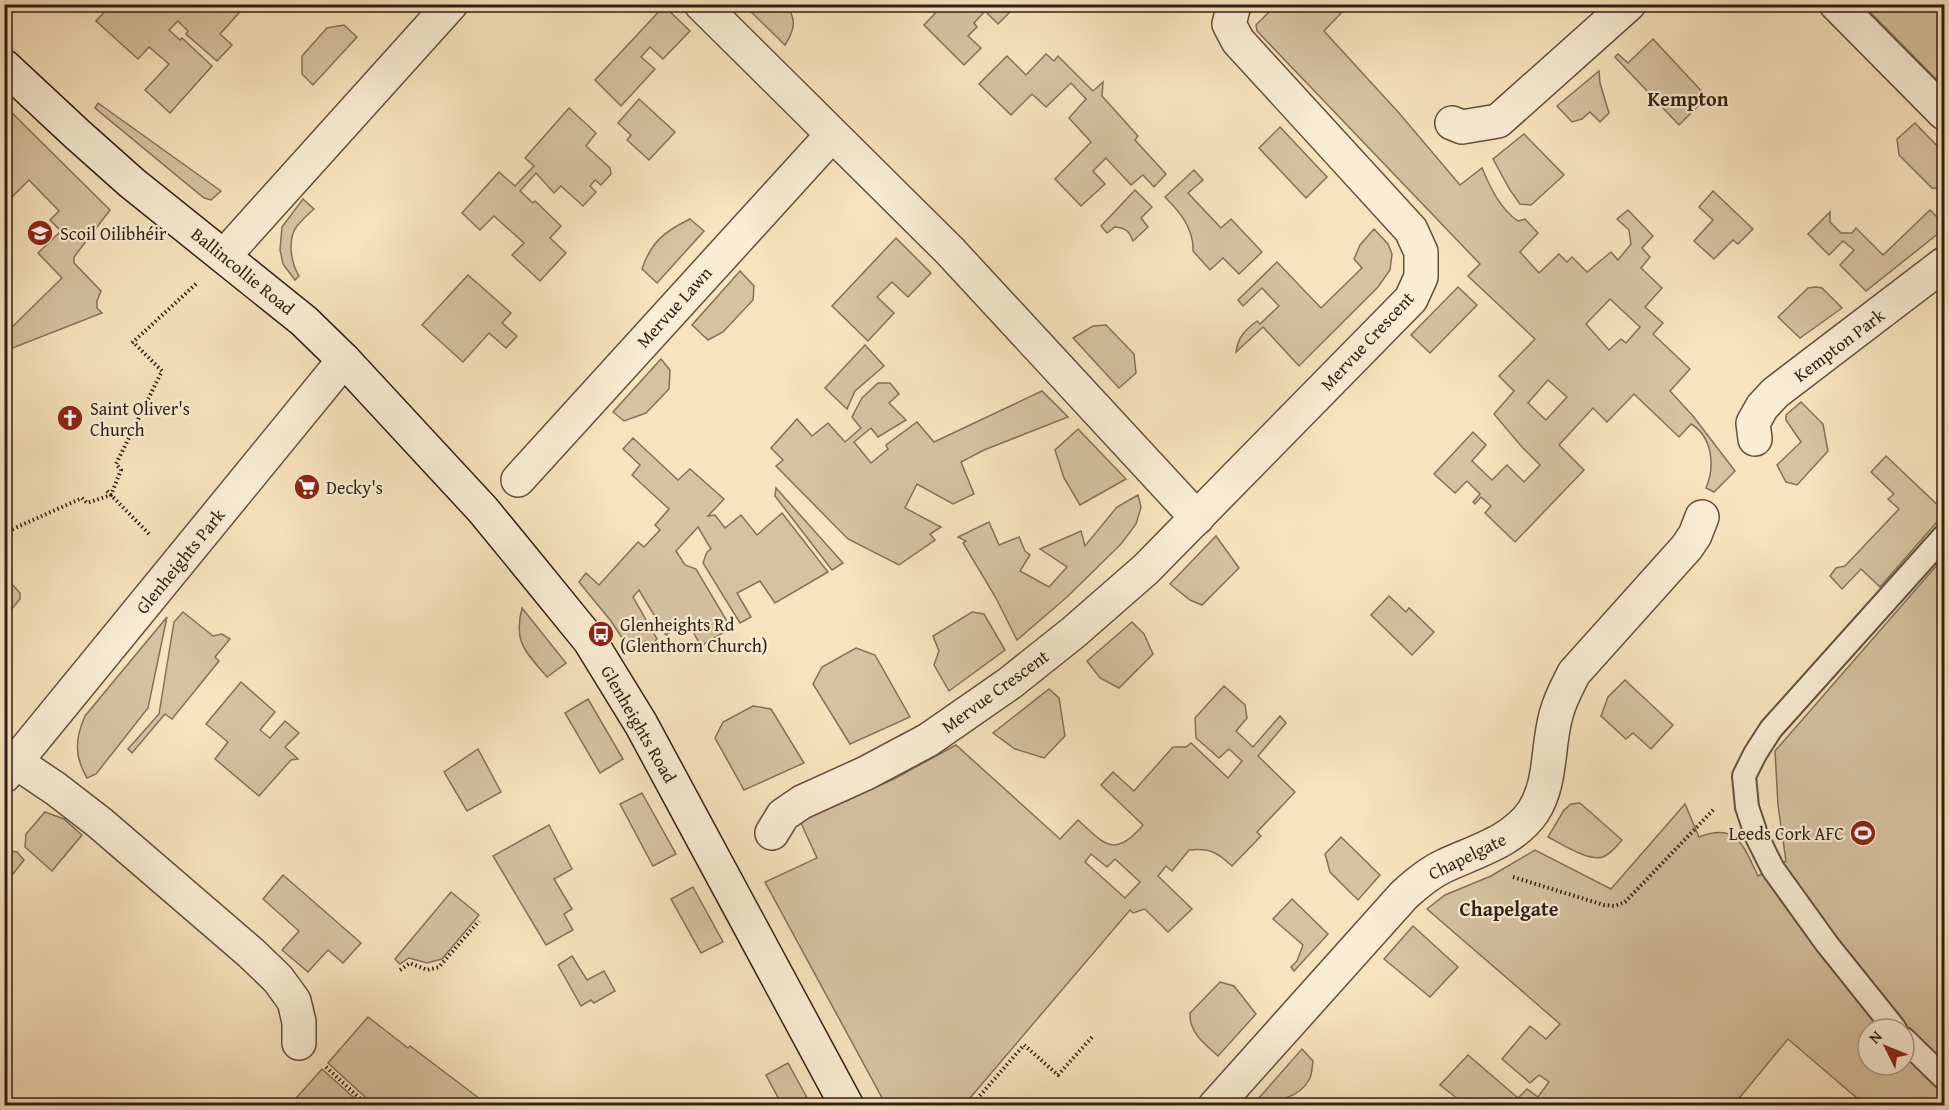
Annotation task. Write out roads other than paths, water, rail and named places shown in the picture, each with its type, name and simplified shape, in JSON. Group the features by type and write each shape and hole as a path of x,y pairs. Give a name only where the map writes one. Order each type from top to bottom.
{"street":[{"path":"224,256 451,4"},
{"path":"701,4 950,252 1197,518"},
{"path":"1452,123 1462,127 1498,121 1629,4"},
{"path":"1836,4 1944,113"},
{"name":"Mervue Crescent","path":"772,833 783,815 802,802 866,773 928,740 1010,683 1074,632 1146,569 1411,299 1421,277 1421,252 1411,230 1238,41 1229,24 1233,9"},
{"name":"Ballincollie Road","path":"4,66 132,183 304,321 344,360"},
{"name":"Mervue Lawn","path":"518,480 832,135"},
{"name":"Kempton Park","path":"1755,440 1753,423 1761,407 1775,393 1944,264"},
{"name":"Glenheights Park","path":"311,1053 294,1001 278,979 251,953 100,823 56,789 8,763 344,360"},
{"name":"Glenheights Road","path":"344,360 483,510 590,641 641,724 847,1106"},
{"name":"Chapelgate","path":"1215,1106 1404,895 1421,879 1444,866 1484,850 1513,833 1532,812 1545,786 1555,716 1562,695 1574,673 1687,547 1702,517"}],"lane":[{"path":"1885,1017 1827,944 1773,868 1757,837 1748,807 1744,776 1771,729 1944,536"},
{"path":"1916,1051 1944,1078"}],"place":[{"name":"Scoil Oilibhéir","path":"40,233"},
{"name":"Saint Oliver's Church","path":"70,418"},
{"name":"Decky's","path":"307,487"},
{"name":"Glenheights Rd (Glenthorn Church)","path":"601,634"},
{"name":"Leeds Cork AFC","path":"1863,833"}],"district":[{"name":"Kempton","path":"1688,98"},
{"name":"Chapelgate","path":"1509,908"}]}
